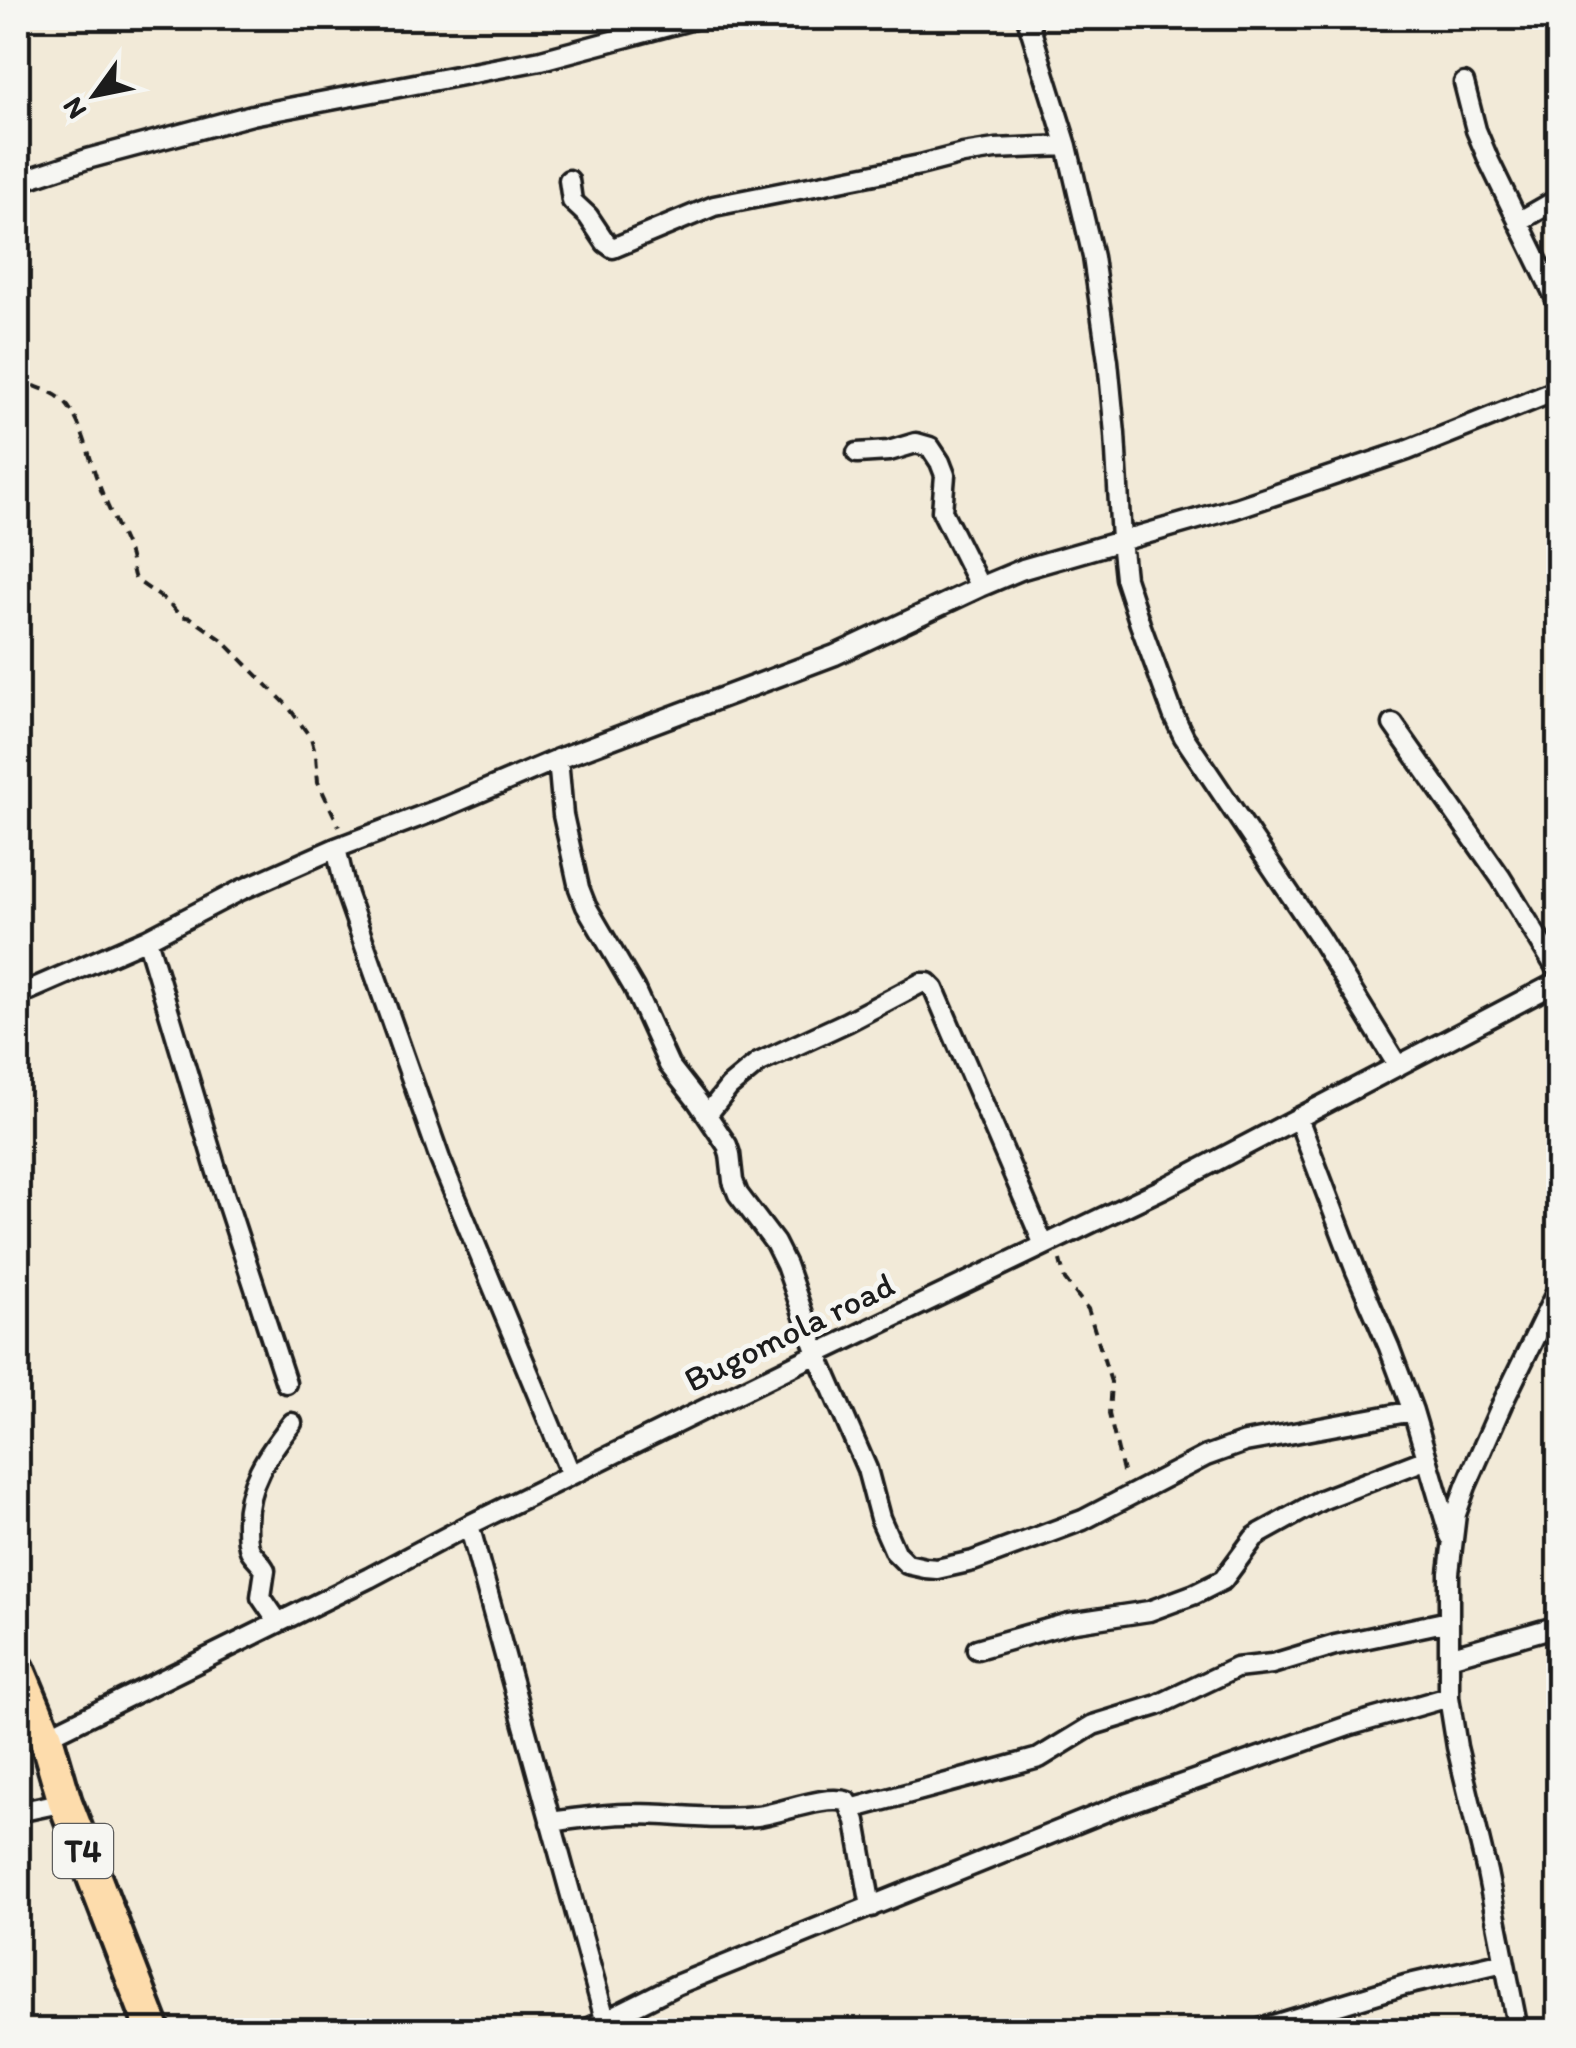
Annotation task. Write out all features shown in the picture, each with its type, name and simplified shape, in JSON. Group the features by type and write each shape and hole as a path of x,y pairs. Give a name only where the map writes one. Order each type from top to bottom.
{"highway":[{"name":"T4","path":"18,1670 152,2030"}],"street":[{"path":"18,182 252,115 541,60 698,18"},
{"path":"1027,18 1067,146 1093,257 1116,434 1120,540 1125,578 1140,624 1184,737 1320,936 1398,1066"},
{"path":"1464,83 1476,130 1558,303"},
{"path":"569,180 572,201 613,248 714,206 963,154 1067,146"},
{"path":"1518,222 1558,198"},
{"path":"18,995 147,939 241,890 341,846 834,654 1023,570 1236,508 1408,450 1558,390"},
{"path":"857,453 889,451 916,443 930,447 944,474 942,510 980,587"},
{"path":"1394,724 1501,878 1558,971"},
{"path":"558,760 562,815 586,906 634,988 669,1064 730,1154 738,1194 775,1243 786,1265 817,1354 867,1469 880,1518 898,1556 907,1564 925,1568 958,1566 1083,1520 1206,1456 1245,1442 1413,1410"},
{"path":"341,846 347,895 440,1159 571,1475"},
{"path":"147,939 286,1383"},
{"name":"Bugomola road","path":"46,1738 469,1524 1164,1188 1558,982"},
{"path":"707,1115 729,1087 758,1063 928,984 1050,1242"},
{"path":"1298,1118 1413,1410 1452,1545"},
{"path":"1518,2030 1449,1697 1449,1573 1456,1514 1466,1486 1558,1289"},
{"path":"278,1622 261,1597 265,1570 250,1550 247,1519 257,1472 292,1423"},
{"path":"977,1648 1069,1623 1149,1611 1195,1594 1223,1580 1261,1533 1322,1500 1427,1458"},
{"path":"469,1524 606,2026"},
{"path":"851,1809 1040,1758 1092,1725 1158,1704 1236,1668 1272,1664 1336,1645 1449,1621"},
{"path":"1449,1658 1558,1626"},
{"path":"586,2030 606,2026 676,1985 1116,1807 1351,1724 1449,1697"},
{"path":"550,1822 632,1814 735,1819 841,1800 848,1802 856,1820 871,1907"},
{"path":"18,1812 64,1802"},
{"path":"1260,2029 1405,1985 1504,1962"}],"path":[{"path":"18,378 58,396 73,416 127,548 135,579 180,616 191,618 221,639 287,705 311,738 318,782 341,846"},
{"path":"1050,1242 1065,1280 1088,1308 1111,1382 1109,1414 1124,1472 1124,1500"}]}
